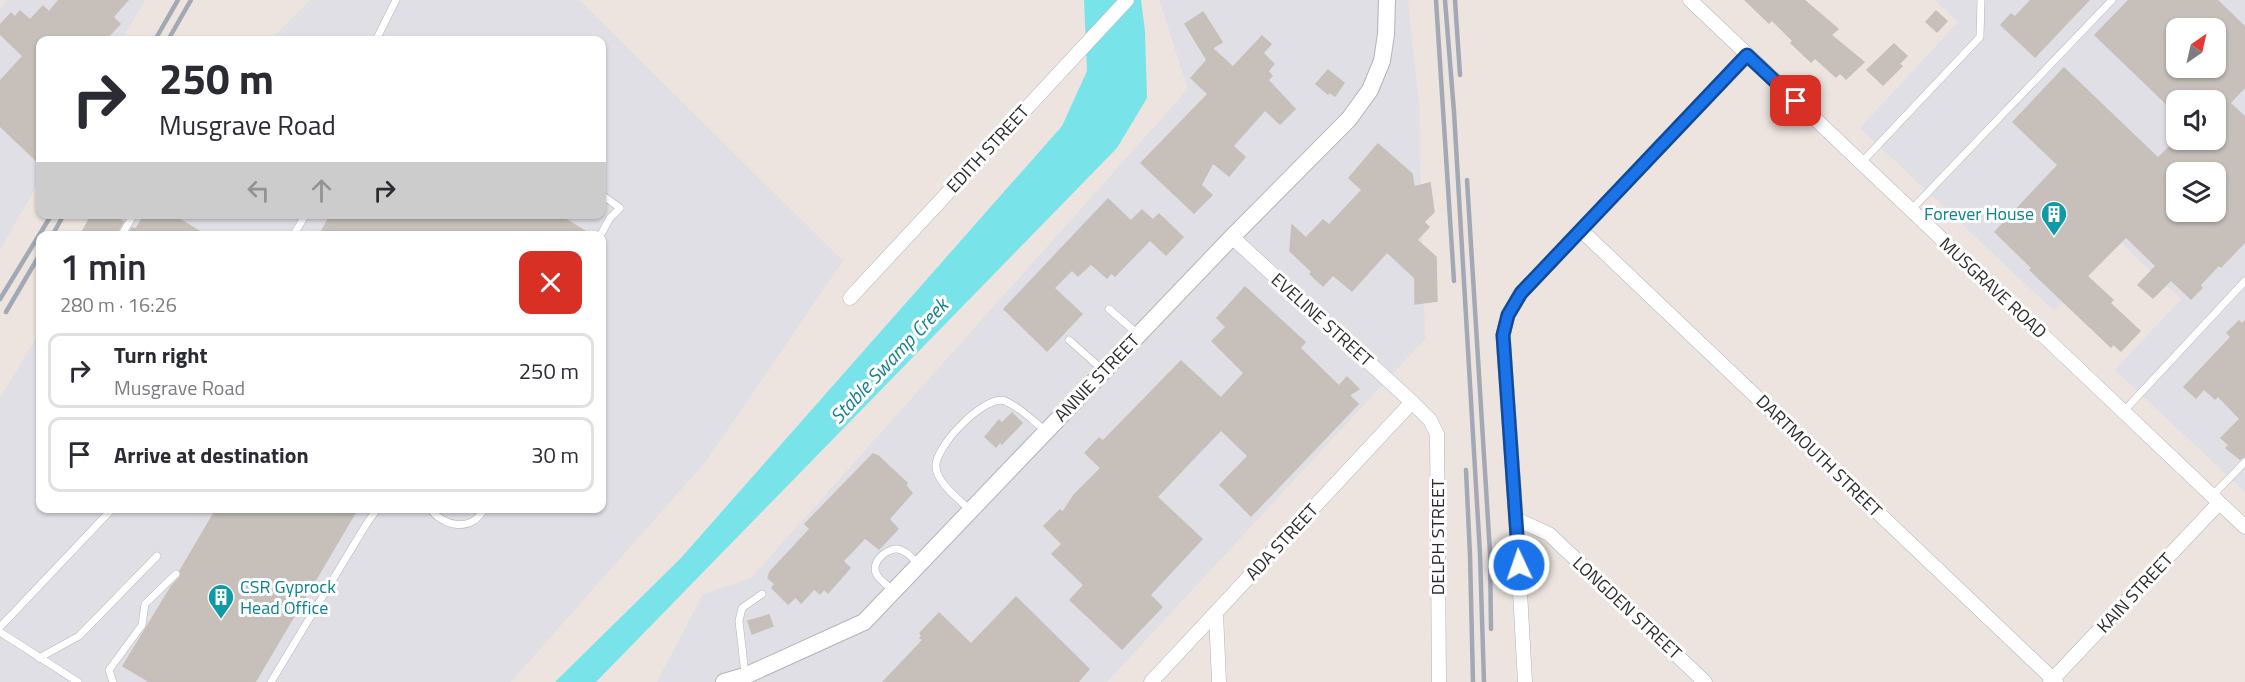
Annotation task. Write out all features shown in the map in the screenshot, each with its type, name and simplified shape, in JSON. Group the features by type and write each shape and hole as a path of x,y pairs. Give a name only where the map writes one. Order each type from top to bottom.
{"street":[{"name":"EDITH STREET","path":"850,298 1127,0"},
{"name":"ANNIE STREET","path":"724,682 746,679 864,622 1232,237 1349,119 1370,90 1382,61 1387,0"},
{"name":"MUSGRAVE ROAD","path":"1689,0 2216,500 2243,522"},
{"path":"1525,682 1503,335 1508,315 1521,293 1747,55"},
{"name":"DARTMOUTH STREET","path":"1582,231 2053,681"},
{"name":"EVELINE STREET","path":"1232,237 1412,402"},
{"name":"ADA STREET","path":"1151,682 1412,402"},
{"name":"DELPH STREET","path":"1412,402 1430,420 1437,434 1439,682"},
{"name":"KAIN STREET","path":"2053,681 2216,500"},
{"name":"LONGDEN STREET","path":"1516,519 1549,534 1705,682"},
{"path":"1216,613 1220,682"}],"lane":[{"path":"378,36 396,0"},
{"path":"1861,163 1980,37 1981,0"},
{"path":"1911,210 2112,0"},
{"path":"603,231 610,218 620,208 606,198"},
{"path":"2123,412 2245,281"},
{"path":"1109,309 1139,334"},
{"path":"1070,340 1104,371"},
{"path":"971,510 941,479 936,468 937,456 945,442 978,410 992,400 1004,400 1046,432"},
{"path":"2216,500 2245,462"},
{"path":"0,627 108,513"},
{"path":"271,682 374,513"},
{"path":"432,513 435,518 450,525 467,524 482,513"},
{"path":"894,591 876,574 877,561 886,552 895,549 902,550 919,565"},
{"path":"39,658 79,636 157,556"},
{"path":"113,682 109,670 142,625 145,604 176,574"},
{"path":"746,679 739,621 742,608 762,594"},
{"path":"0,632 78,682"}],"shaded area":[{"path":"8,0 145,0 124,36 36,36 36,187 0,250 0,8"},
{"path":"310,0 579,0 843,261 707,460 511,682 0,682 0,398 36,339 36,513 606,513 606,231 101,231 109,219 606,219 606,36 274,36"},
{"path":"1159,0 1408,0 1419,104 1425,339 1107,682 657,682 703,594 751,578 1188,89"},
{"path":"1935,0 2245,0 2245,492 2115,370 2181,299 2121,243 2054,311 1860,128 1958,22"}],"water":[{"name":"Stable Swamp Creek","path":"1084,0 1141,0 1145,31 1147,98 1117,148 596,682 555,682 680,559 1062,126 1087,71"}],"building":[{"path":"59,0 128,0 113,17 120,24 109,36 36,36 36,160 0,126 0,81 23,56 0,34 0,25 11,13 15,17 20,11 30,20 43,6 49,12"},
{"path":"1745,0 1804,0 1838,29 1831,35 1864,62 1846,79 1840,73 1836,77 1815,58 1811,62 1772,20 1769,23"},
{"path":"2031,0 2089,0 2035,57 2001,25 2011,14 2015,17"},
{"path":"2129,0 2217,0 2245,27 2245,87 2230,103 2245,117 2245,242 2200,285 2202,288 2191,299 2171,280 2153,298 2138,285 2156,266 2126,237 2087,276 2113,300 2110,303 2140,331 2121,351 2113,344 2111,347 2030,270 2032,268 1995,232 2058,165 2013,122 2064,68 2158,158 2166,150 2226,150 2226,90 2166,90 2166,103 2095,35"},
{"path":"1936,11 1947,21 1937,32 1926,22"},
{"path":"1203,12 1222,42 1212,48 1233,67 1262,36 1271,44 1263,53 1274,64 1268,71 1272,76 1268,80 1295,109 1280,124 1265,110 1233,146 1245,157 1229,176 1213,163 1201,185 1212,195 1194,213 1141,163 1208,94 1191,78 1207,60 1185,24"},
{"path":"1894,44 1907,56 1899,64 1902,66 1883,85 1867,70"},
{"path":"1328,70 1344,83 1335,96 1329,92 1328,94 1316,84"},
{"path":"1378,144 1412,174 1414,187 1430,183 1434,212 1424,222 1429,227 1417,240 1436,257 1437,301 1415,304 1415,278 1387,252 1352,291 1333,275 1323,286 1290,251 1292,225 1306,238 1323,220 1329,225 1362,190 1349,178"},
{"path":"1108,199 1131,221 1142,210 1153,220 1159,214 1183,237 1166,255 1150,240 1115,276 1111,273 1107,278 1091,264 1078,276 1072,270 1054,288 1082,314 1047,351 1004,309"},
{"path":"89,219 118,219 123,222 118,231 83,231"},
{"path":"142,219 179,219 199,231 130,231 132,228 136,229"},
{"path":"328,219 565,219 585,231 322,231"},
{"path":"1245,287 1305,342 1300,348 1339,386 1347,377 1359,389 1349,395 1358,404 1251,516 1220,485 1248,456 1221,430 1193,459 1157,497 1202,539 1150,595 1162,607 1122,649 1070,600 1084,585 1052,554 1062,544 1044,526 1060,510 1063,512 1074,495 1101,468 1085,453 1099,438 1103,441 1181,361 1221,398 1244,373 1212,341 1226,327 1217,318"},
{"path":"2239,321 2242,324 2245,321 2245,456 2240,459 2226,448 2229,445 2221,438 2240,419 2218,396 2215,399 2204,389 2196,398 2184,387 2231,337 2227,333"},
{"path":"1012,413 1022,423 1002,444 1000,442 996,447 985,437 999,420 1002,423"},
{"path":"873,454 907,483 906,486 912,493 889,519 898,529 879,549 865,538 843,561 850,568 828,593 824,589 820,594 814,589 801,603 796,597 788,604 772,588 775,584 768,578 770,572 810,529 805,524"},
{"name":"CSR Gyprock Head Office","path":"214,513 355,513 255,682 150,682 123,666 171,587 181,576 180,571"},
{"path":"1016,597 1089,669 1078,682 883,682 923,640 920,638 922,636 920,633 939,613 971,644"},
{"path":"769,615 773,626 752,634 748,621"}],"railway":[{"path":"157,36 178,0"},
{"path":"170,36 191,0"},
{"path":"1436,0 1454,281"},
{"path":"1445,0 1454,112 1480,554 1484,682"},
{"path":"1455,0 1460,75"},
{"path":"1467,180 1490,553 1491,629"},
{"path":"42,231 49,219"},
{"path":"55,231 61,219"},
{"path":"0,299 36,240"},
{"path":"6,312 36,261"},
{"path":"1466,470 1473,682"}],"place":[{"name":"Forever House","path":"2054,237"},
{"name":"CSR Gyprock Head Office","path":"221,620"}],"route":[{"path":"1519,565 1503,335 1508,315 1521,293 1747,55 1796,101"}]}
